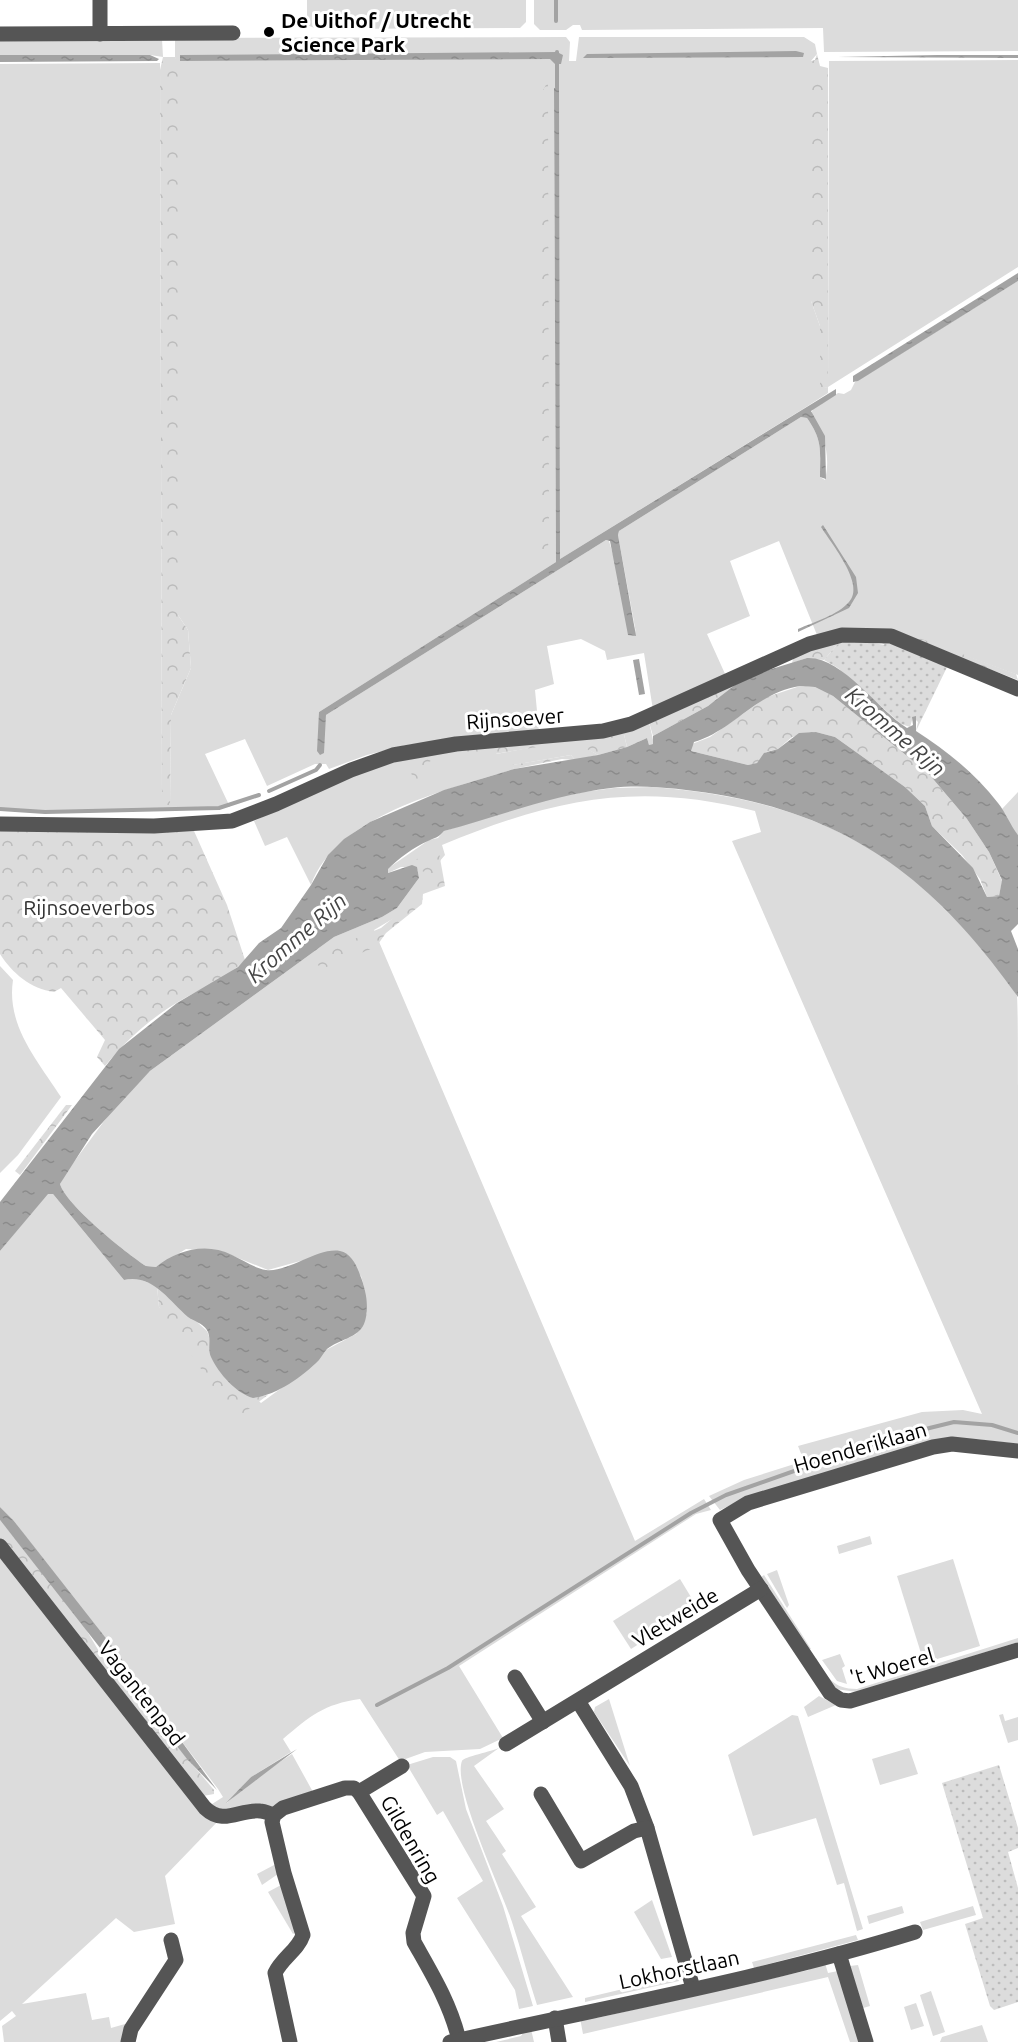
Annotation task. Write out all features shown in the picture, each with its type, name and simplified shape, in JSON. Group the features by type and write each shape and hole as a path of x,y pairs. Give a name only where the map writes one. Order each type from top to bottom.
{"street":[{"path":"100,0 100,34"},
{"path":"0,34 233,33"},
{"name":"Rijnsoever","path":"0,824 154,825 232,821 351,770 393,755 456,744 577,735 631,724 809,644 842,634 891,636 1018,689"},
{"name":"Hoenderiklaan","path":"761,1589 720,1520 748,1503 933,1447 952,1444 1018,1451"},
{"name":"Vagantenpad","path":"0,1546 212,1815 224,1818 259,1811 274,1815"},
{"name":"'t Woerel","path":"761,1589 830,1693 841,1700 850,1701 1018,1650"},
{"name":"Vletweide","path":"506,1744 761,1589"},
{"path":"515,1677 543,1722"},
{"path":"578,1701 631,1786 647,1828 693,1988"},
{"name":"Gildenring","path":"359,1792 402,1766"},
{"name":"Gildenring","path":"274,1815 283,1808 345,1788 354,1788 359,1792 424,1896 413,1933 414,1942 441,1989 453,2018 454,2041"},
{"path":"540,1794 580,1861 634,1831 647,1828"},
{"path":"274,1815 272,1822 284,1873 303,1935 300,1943 279,1964 275,1973 290,2042"},
{"name":"Lokhorstlaan","path":"454,2041 839,1954 915,1932"},
{"path":"128,2042 131,2029 176,1960 171,1940"},
{"path":"839,1954 867,2042"},
{"path":"555,2018 559,2042"}],"green space":[{"path":"307,0 526,0 526,22 520,28 317,29 307,25"},
{"path":"534,0 1018,0 1018,51 824,52 823,28 582,30 580,25 573,25 566,30 540,30 534,24"},
{"path":"566,37 570,42 569,61 576,61 579,37 804,37 815,44 817,54 811,61 811,301 820,326 820,388 828,387 828,393 560,559 558,86 554,88 556,562 319,712 324,732 326,715 606,540 609,541 636,633 619,531 801,417 807,418 816,433 820,446 820,477 825,480 827,453 820,429 811,414 813,409 838,393 844,394 851,390 855,382 1018,281 1018,675 892,629 817,635 779,541 730,561 750,616 707,634 726,676 653,710 644,653 607,660 605,651 581,639 547,646 554,684 535,690 539,732 406,745 367,755 329,769 326,764 315,764 267,786 245,739 205,754 230,807 44,813 0,810 0,64 160,63 162,804 170,804 171,715 191,668 188,630 178,615 178,72 175,38"},
{"path":"0,39 162,39 163,57 150,55 0,55"},
{"path":"817,54 820,66 828,68 828,387 820,389 820,326 811,301 811,61 815,60"},
{"path":"163,57 175,57 178,63 178,615 188,630 191,668 171,715 170,805 162,805 160,70"},
{"path":"1018,60 1018,267 828,387 829,61"},
{"path":"548,81 549,540 545,563 541,565 540,96"},
{"path":"892,628 1016,674 1018,680 893,632"},
{"path":"843,638 824,660 807,658 792,663 795,652"},
{"path":"843,638 885,645 874,638 949,663 916,731 918,722 913,717 910,727 901,724 838,668 824,660"},
{"path":"746,679 708,706 653,736 649,722"},
{"path":"800,686 815,687 833,696 928,773 967,819 989,852 1002,881 999,896 987,897 980,879 962,855 932,826 925,806 905,787 835,737 816,732 792,737 778,749 766,752 757,763 748,765 691,751 692,744 710,737 767,697"},
{"path":"649,722 654,744 649,745 647,738 627,747 623,730"},
{"path":"623,730 627,747 598,755 585,748 598,735"},
{"path":"598,735 586,748 598,755 575,760 571,755 513,765 514,769 428,796 369,823 344,840 324,861 311,885 287,837 265,846 254,821 354,773 452,747 479,756 482,745 500,743 496,754"},
{"path":"567,740 568,742 495,754 500,743"},
{"path":"482,745 480,756 461,756 453,749"},
{"path":"449,750 429,762 427,781 417,784 402,757"},
{"path":"571,755 575,760 562,759 514,769 512,765"},
{"path":"651,787 700,792 790,812 831,828 870,849 907,874 942,905 1004,975 1017,996 1018,1444 976,1439 744,1499 720,1510 709,1496 744,1480 804,1461 798,1446 922,1412 963,1410 982,1414 732,841 761,832 755,811 712,802 671,797 633,796 595,800 521,816 442,845 445,855 420,895 402,912 374,930 635,1541 704,1499 711,1510 696,1514 459,1666 503,1738 480,1749 425,1752 400,1761 360,1699 347,1701 318,1712 283,1739 291,1752 251,1777 227,1803 251,1781 292,1754 313,1792 270,1807 228,1814 209,1806 223,1797 218,1789 14,1521 0,1507 0,1251 48,1193 53,1194 124,1280 136,1278 157,1286 159,1307 261,1403 306,1370 326,1350 356,1334 367,1313 361,1276 329,1253 268,1270 221,1251 186,1249 156,1267 146,1266 112,1240 73,1204 60,1184 65,1174 116,1105 150,1071 334,937 382,917 397,908 419,878 417,867 401,867 388,873 387,869 429,840 438,838 444,831 540,801 614,788"},
{"path":"1018,792 1018,835 1011,828 1002,809"},
{"name":"Rijnsoeverbos","path":"0,831 194,831 227,905 245,960 222,978 158,1015 130,1039 105,1066 97,1057 105,1040 61,988 54,992 30,984 10,968 0,954"},
{"path":"438,847 445,886 423,894 422,904 386,933 376,947 324,968 315,964 342,944 381,928 412,902 424,886 425,872 405,866"},
{"path":"0,966 13,980 14,1013 19,1028 61,1097 18,1155 0,1173"},
{"path":"66,1105 72,1105 20,1175 15,1171"},
{"path":"157,1286 207,1331 211,1355 225,1378 251,1394 268,1395 235,1419 159,1307"},
{"path":"0,1520 81,1621 103,1658 214,1790 214,1794 203,1796 0,1538"},
{"path":"870,1536 872,1544 839,1554 837,1546"},
{"path":"0,1550 219,1820 165,1876 175,1924 134,1932 116,1918 22,2004 86,1993 92,2020 109,2017 111,2028 125,2024 126,2042 4,2042 2,2026 16,2016 12,2011 0,2021"},
{"path":"953,1559 980,1646 924,1663 897,1576"},
{"path":"777,1570 789,1605 787,1608 767,1574"},
{"path":"764,1575 811,1649 807,1650 760,1578"},
{"path":"680,1579 697,1607 631,1649 613,1621"},
{"path":"1018,1638 1018,1642 857,1692 835,1689 812,1660 816,1658 827,1676 836,1684 857,1689"},
{"path":"840,1654 845,1666 842,1668 847,1684 837,1681 822,1660"},
{"path":"819,1696 836,1705 808,1717 804,1707"},
{"path":"609,1699 630,1766 594,1712 595,1707"},
{"path":"1003,1714 1005,1721 1018,1717 1018,1740 1008,1743 999,1715"},
{"path":"792,1715 798,1716 863,1929 857,1931 844,1883 837,1885 816,1818 753,1836 728,1755"},
{"path":"499,1748 474,1766 504,1809 486,1821 506,1851 502,1854 536,1907 521,1916 573,1997 537,2005 512,1922 479,1840 464,1793 461,1774 464,1759"},
{"path":"909,1748 918,1774 880,1785 872,1759"},
{"path":"433,1757 450,1757 456,1761 466,1809 503,1906 533,2006 519,2009 515,1990 457,1898 483,1881 443,1811 437,1815 407,1765"},
{"path":"999,1765 1018,1828 1018,1848 1008,1852 1018,1888 1018,2002 994,2010 990,2006 965,1924 983,1918 942,1783"},
{"path":"276,1864 278,1874 262,1885 257,1874"},
{"path":"281,1885 297,1931 293,1934 268,1892"},
{"path":"652,1900 672,1957 661,1959 634,1912"},
{"path":"902,1906 904,1913 869,1924 867,1916"},
{"path":"973,1906 976,1915 923,1930 920,1922"},
{"path":"856,1935 858,1940 754,1968 752,1962"},
{"path":"825,1963 828,1973 838,1971 860,2042 850,2042 828,1977 583,2034 580,2018 597,2018 809,1970 812,1965"},
{"path":"858,1965 870,2006 863,2008 850,1966"},
{"path":"678,1976 679,1981 585,2002 585,1998"},
{"path":"931,1991 945,2032 933,2036 920,1995"},
{"path":"916,2003 924,2026 911,2030 904,2007"},
{"path":"982,2025 988,2042 940,2042 942,2037"},
{"path":"531,2029 534,2042 496,2042 521,2036 524,2031"}],"water":[{"path":"796,51 804,53 803,57 583,58 587,54"},
{"path":"557,52 563,55 561,64 555,64 550,59 180,61 180,55"},
{"path":"0,55 150,55 159,59 157,61 0,62"},
{"path":"1018,55 1018,58 838,57"},
{"path":"559,86 560,559 836,389 836,395 811,411 825,436 826,479 820,477 820,453 816,433 807,418 801,417 619,531 636,636 628,635 610,541 606,540 326,715 324,753 320,755 317,751 319,712 556,562 554,88"},
{"path":"1018,273 1018,281 853,382 853,376"},
{"path":"823,525 856,577 858,593 849,608 798,632 798,629 839,611 853,595 850,575 839,553 821,527"},
{"name":"Kromme Rijn","path":"807,658 820,660 833,666 907,728 913,725 912,717 916,716 916,731 960,764 998,803 1018,835 1018,924 1011,931 1018,949 1018,997 957,921 924,889 889,862 851,839 810,820 765,805 715,794 663,788 611,788 547,801 444,831 401,857 388,869 388,873 412,865 417,867 419,878 397,908 382,917 334,937 150,1071 92,1134 60,1184 73,1204 85,1216 146,1266 156,1267 182,1252 212,1249 232,1255 253,1266 275,1270 322,1253 344,1252 355,1264 365,1293 366,1318 357,1333 327,1349 319,1360 289,1384 271,1393 253,1398 234,1387 214,1363 210,1354 207,1330 188,1317 152,1285 134,1279 124,1280 53,1194 48,1194 0,1251 0,1202 119,1049 177,1003 238,967 259,943 281,928 311,885 328,855 344,839 370,822 444,790 514,769 598,755 627,747 647,738 649,745 653,744 653,736 708,706 735,685 762,672","holes":["800,686 815,687 833,696 928,773 967,819 989,852 1002,880 999,896 987,897 973,868 932,826 925,806 905,787 835,737 816,732 799,733 778,749 764,753 757,763 748,765 691,751 694,742 708,737 771,696"]},
{"path":"639,659 645,694 639,695 633,660"},
{"path":"0,1507 14,1521 112,1646 217,1790 187,1759 0,1520"},
{"path":"297,1749 226,1803 251,1777"}],"waterway":[{"path":"556,0 556,21"},
{"path":"557,52 557,87"},
{"path":"269,791 316,770 320,765"},
{"path":"0,809 45,812 219,808 259,795"},
{"path":"377,1705 448,1668 691,1513 726,1495 901,1435 954,1422 992,1425 1018,1433"}],"place":[{"name":"De Uithof / Utrecht Science Park","path":"269,32"}]}
